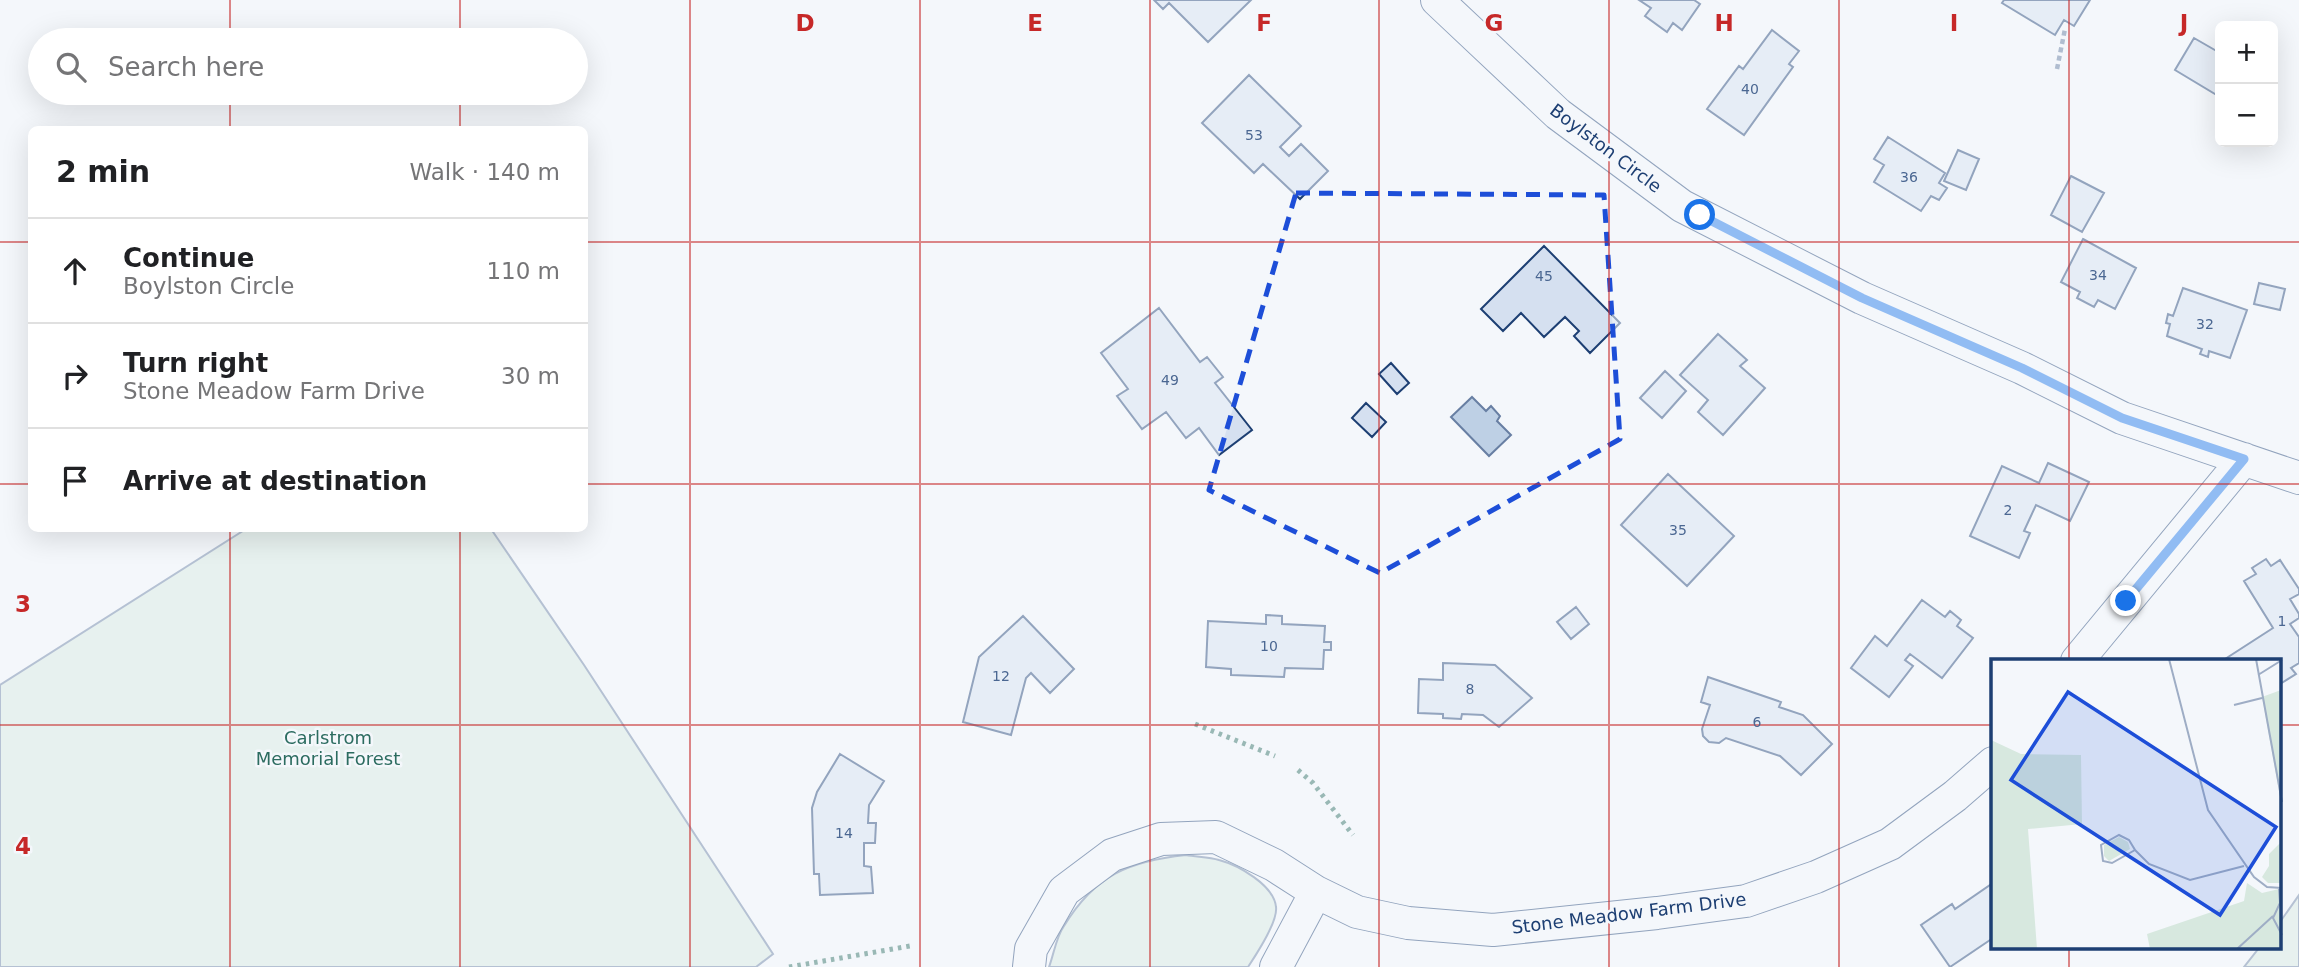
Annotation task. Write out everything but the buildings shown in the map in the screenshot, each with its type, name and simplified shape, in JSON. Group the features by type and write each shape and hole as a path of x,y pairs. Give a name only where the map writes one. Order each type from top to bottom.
{"street":[{"name":"Boylston Circle","path":"1437,0 1558,114 1682,206 1862,298 2022,368 2122,418 2299,478"},
{"path":"2079,659 2244,459"},
{"name":"Stone Meadow Farm Drive","path":"1029,967 1031,949 1064,891 1112,855 1161,839 1216,837 1274,865 1317,892 1357,912 1408,923 1493,930 1746,901 1816,877 1890,844 1955,796 1991,765"},
{"path":"1276,967 1317,892"}],"path":[{"path":"2057,69 2065,29"}],"highlighted area":[{"path":"1296,193 1604,195 1620,439 1380,573 1209,490"}],"green space":[{"name":"Carlstrom Memorial Forest","path":"241,532 493,532 584,665 773,954 756,967 0,967 0,685"},
{"path":"1186,855 1215,859 1236,866 1254,877 1274,899 1274,921 1248,967 1049,967 1061,930 1088,894 1101,883 1147,861"},
{"path":"2299,895 2299,967 2244,967 2257,950 2282,950 2282,919"}],"water":[{"path":"1472,397 1486,411 1491,406 1500,416 1497,421 1511,435 1489,456 1451,417"}],"hedge":[{"path":"1195,724 1275,756"},
{"path":"1298,770 1313,783 1353,835"},
{"path":"789,967 910,946"}],"route":[{"path":"1700,215 1862,298 2022,368 2122,418 2244,459 2126,601"}]}
